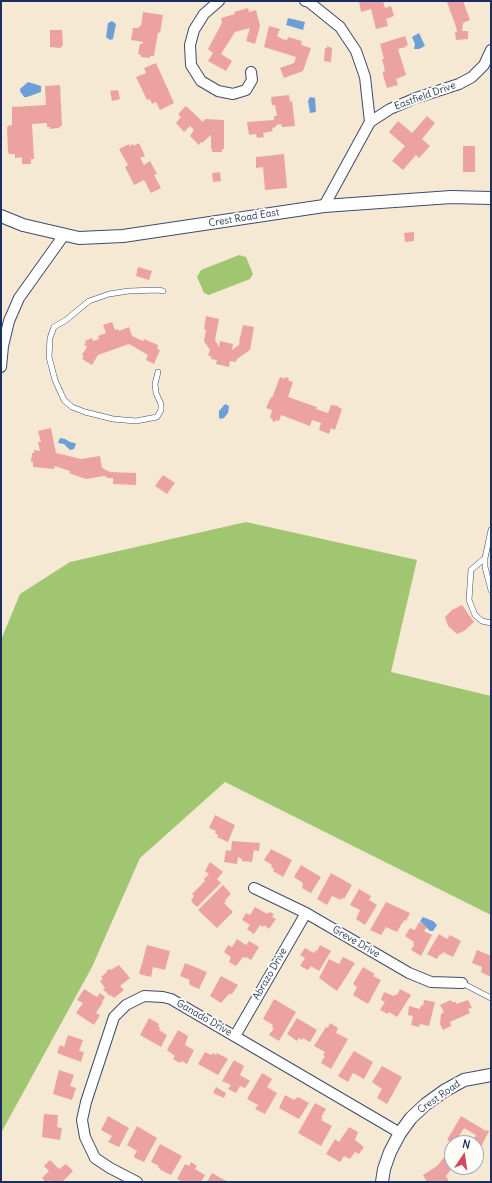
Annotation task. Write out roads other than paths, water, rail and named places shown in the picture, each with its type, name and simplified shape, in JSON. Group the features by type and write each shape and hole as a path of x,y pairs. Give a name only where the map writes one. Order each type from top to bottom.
{"street":[{"path":"219,1 204,14 194,30 190,45 192,65 201,81 218,91 233,94 246,90 252,80 251,72"},
{"path":"305,1 310,2 340,26 356,51 365,76 370,122"},
{"name":"Eastfield Drive","path":"324,206 370,122 390,109 416,98 459,84 472,77 484,65 491,50"},
{"name":"Crest Road East","path":"1,216 23,225 79,238 123,236 324,206 445,197 491,198"},
{"path":"1,367 3,346 9,321 19,298 64,235"},
{"name":"Greve Drive","path":"254,888 306,913 409,973 431,982 462,983"},
{"name":"Abrazo Drive","path":"235,1036 306,913"},
{"name":"Ganado Drive","path":"137,1182 110,1168 95,1158 85,1137 82,1120 86,1102 114,1017 126,1005 144,996 171,999 400,1133"},
{"name":"Crest Road","path":"382,1182 384,1169 390,1152 410,1118 444,1091 464,1080 491,1075"}],"lane":[{"path":"158,372 155,384 156,393 161,404 161,410 157,417 136,421 113,419 85,412 72,407 64,400 55,380 49,358 50,338 54,327 66,320 89,301 109,294 130,291 164,291"},
{"path":"491,530 484,558 484,567 491,590"},
{"path":"484,558 471,570 469,600 475,615 482,621 491,623"},
{"path":"462,983 491,998"}],"water":[{"path":"288,18 305,22 303,30 286,25"},
{"path":"112,21 116,24 113,39 110,40 106,37 108,23"},
{"path":"419,33 425,46 419,49 414,49 415,44 412,37"},
{"path":"28,82 41,86 41,92 24,97 20,89"},
{"path":"310,97 315,98 316,112 310,113 308,101"},
{"path":"225,404 229,406 228,413 224,418 220,419 219,411"},
{"path":"60,438 75,443 74,449 70,450 64,444 58,443"},
{"path":"423,917 433,921 437,925 433,931 430,931 420,921"}]}
